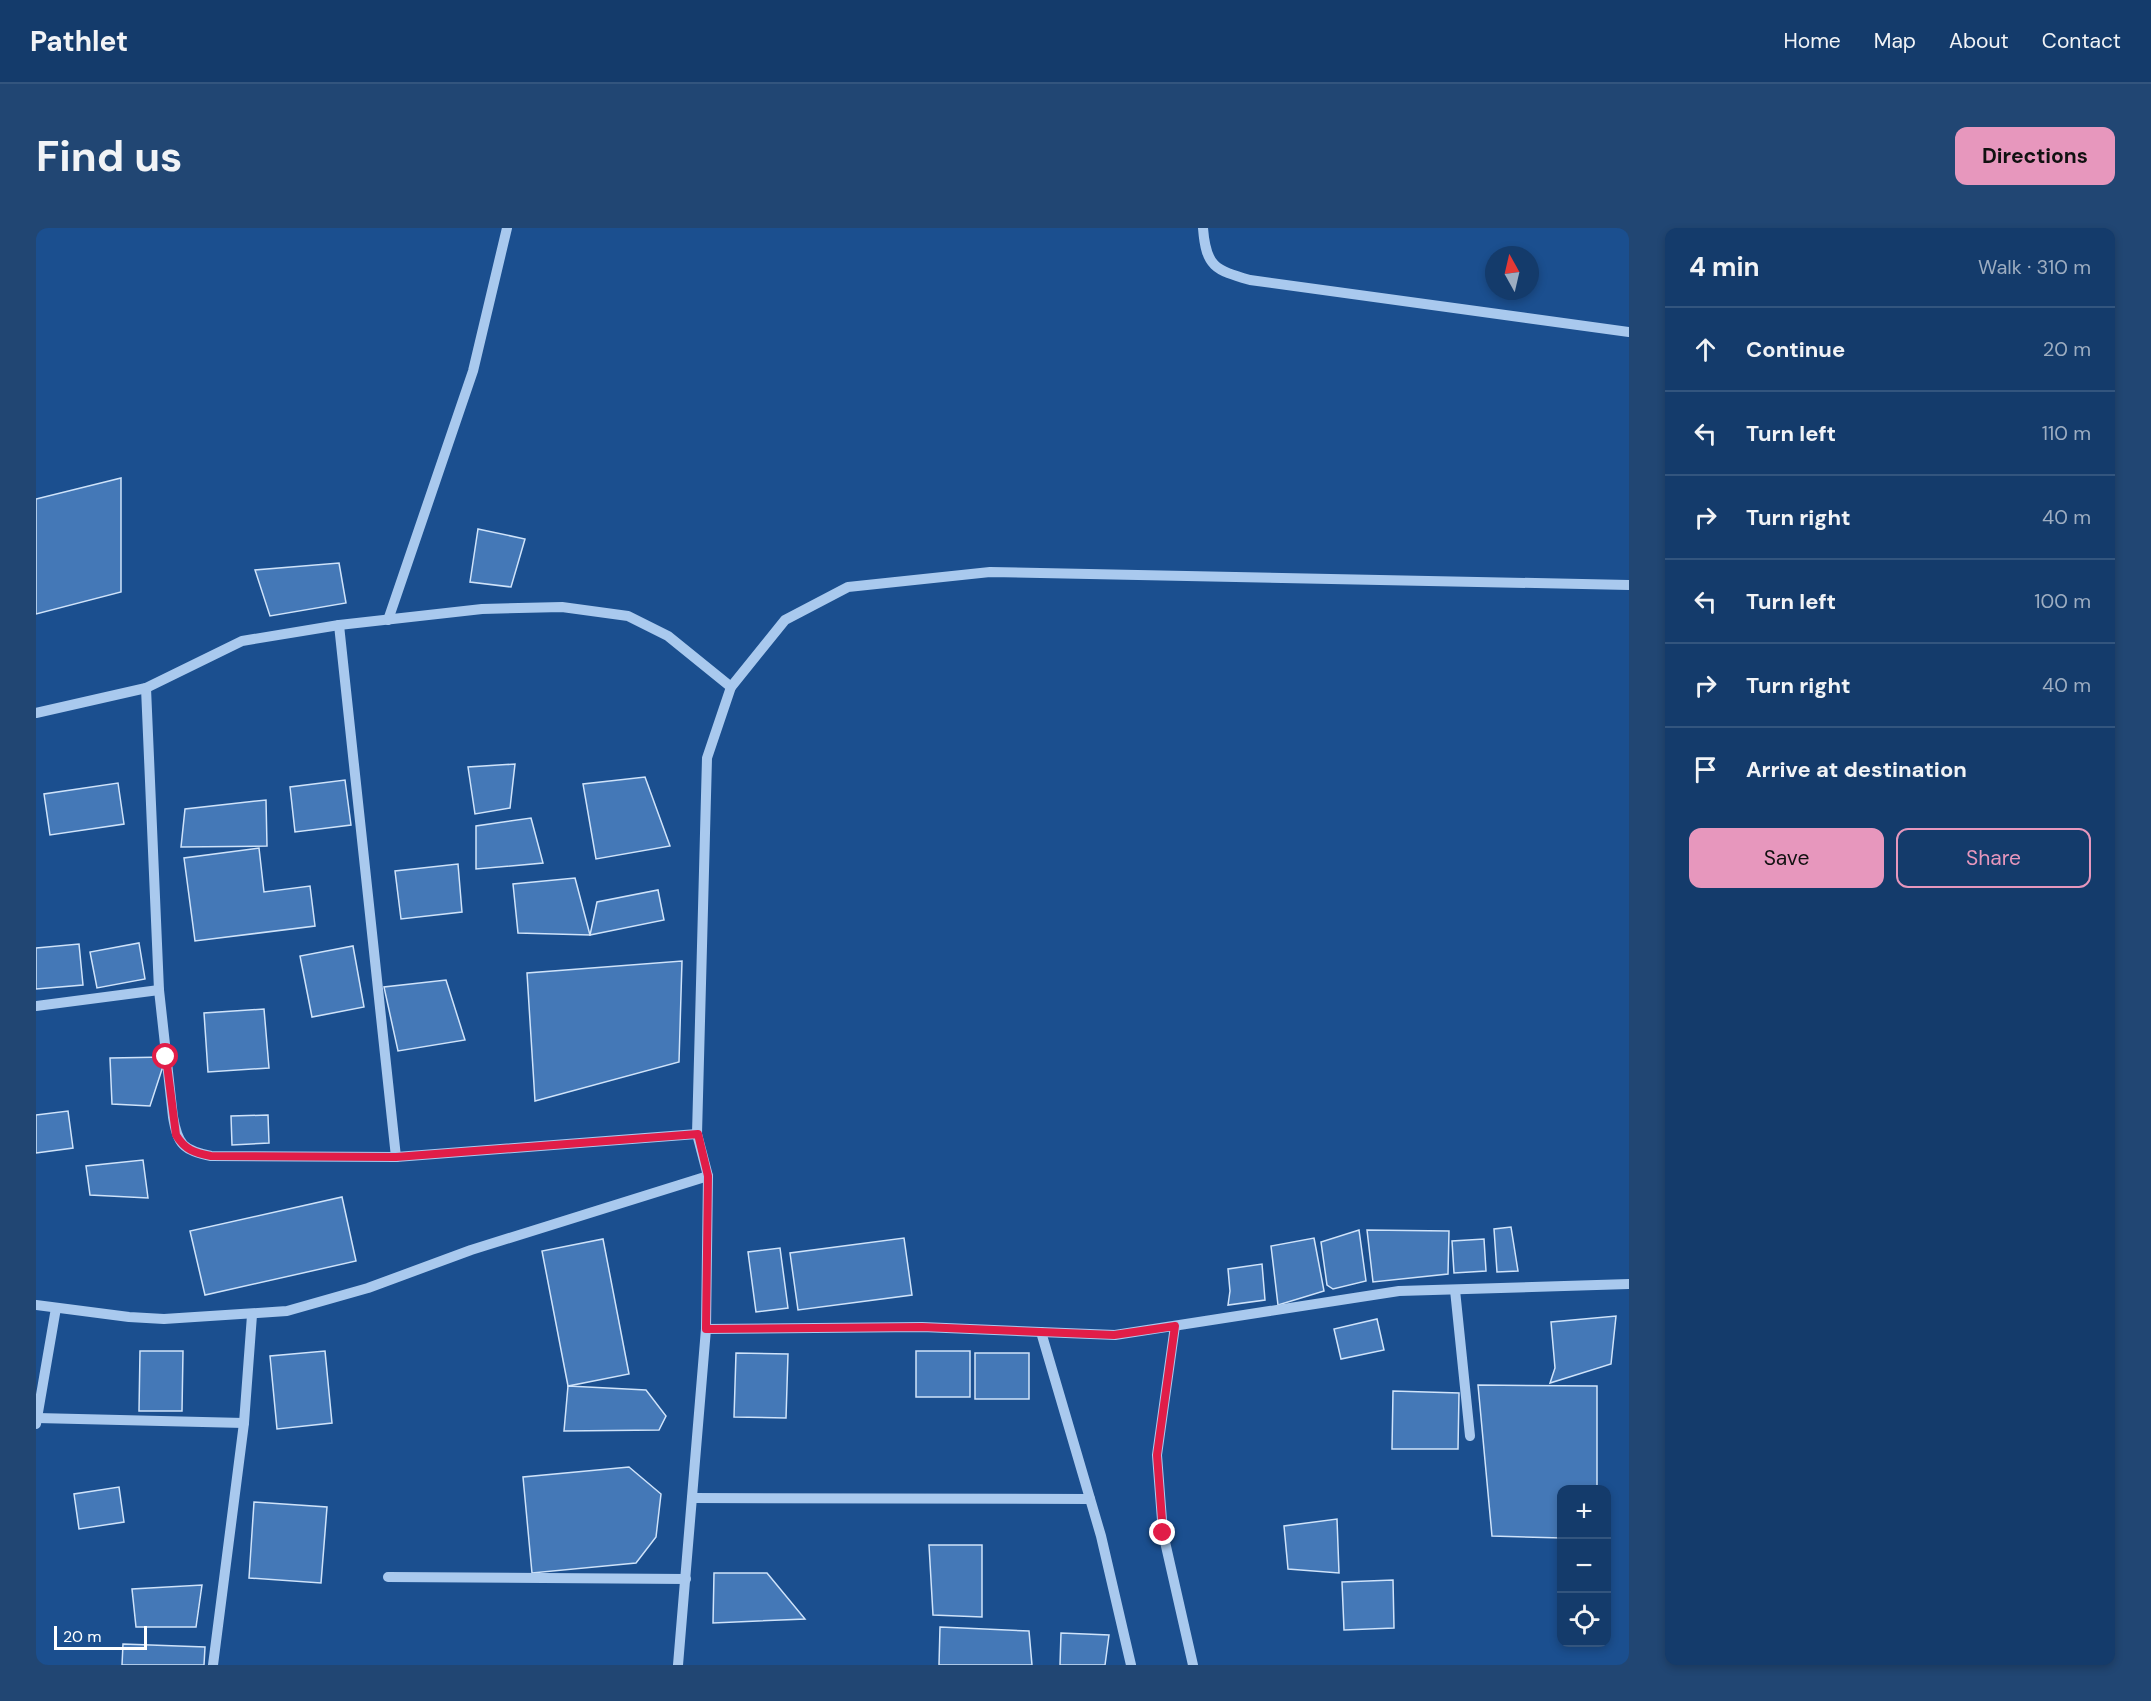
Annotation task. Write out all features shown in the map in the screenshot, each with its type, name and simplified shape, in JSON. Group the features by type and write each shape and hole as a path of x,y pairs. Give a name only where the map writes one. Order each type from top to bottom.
{"street":[{"path":"388,620 473,371 507,228"},
{"path":"1203,228 1204,246 1210,260 1222,272 1251,279 1629,332"},
{"path":"678,1665 706,1329 708,1176 698,1134 707,758 731,687 785,620 848,587 990,572 1629,585"},
{"path":"36,713 146,688 242,641 339,625 482,609 562,607 628,616 668,636 731,687"},
{"path":"339,625 396,1157"},
{"path":"146,688 159,990 173,1117 176,1135 182,1145 194,1152 211,1156 396,1157 698,1134"},
{"path":"36,1006 159,990"},
{"path":"36,1305 129,1317 164,1319 287,1311 368,1288 471,1250 708,1176"},
{"path":"706,1329 922,1327 1114,1335 1399,1291 1629,1284"},
{"path":"1455,1290 1470,1436"},
{"path":"56,1308 37,1421 244,1423"},
{"path":"213,1665 244,1423 252,1315"},
{"path":"1175,1326 1157,1455 1163,1533 1193,1665"},
{"path":"1041,1332 1101,1536 1131,1665"},
{"path":"692,1498 1090,1499"},
{"path":"388,1577 686,1579"}],"building":[{"path":"121,478 121,592 36,614 36,499"},
{"path":"478,529 525,539 511,587 470,582"},
{"path":"339,563 346,603 270,616 255,570"},
{"path":"515,764 510,808 475,814 468,767"},
{"path":"645,777 670,846 596,859 583,784"},
{"path":"345,780 351,825 295,832 290,787"},
{"path":"118,783 124,824 50,835 44,794"},
{"path":"266,800 267,846 181,847 185,809"},
{"path":"531,818 543,863 476,869 476,826"},
{"path":"259,848 264,892 310,886 315,926 195,941 184,858"},
{"path":"458,864 462,912 401,919 395,871"},
{"path":"575,878 590,935 518,933 513,884"},
{"path":"658,890 664,920 590,935 597,902"},
{"path":"139,943 145,979 97,988 90,952"},
{"path":"79,944 83,985 36,989 36,948"},
{"path":"353,946 364,1007 312,1017 300,956"},
{"path":"682,961 679,1062 535,1101 527,973"},
{"path":"446,980 465,1040 398,1051 384,987"},
{"path":"264,1009 269,1068 208,1072 204,1013"},
{"path":"166,1057 150,1106 112,1104 110,1058"},
{"path":"68,1111 73,1148 36,1153 36,1115"},
{"path":"268,1115 269,1143 232,1145 231,1116"},
{"path":"143,1160 148,1198 90,1195 86,1166"},
{"path":"342,1197 356,1261 205,1295 190,1231"},
{"path":"1511,1227 1518,1271 1497,1272 1494,1229"},
{"path":"1359,1230 1366,1281 1333,1289 1327,1285 1321,1242"},
{"path":"1367,1230 1449,1231 1448,1274 1373,1282"},
{"path":"904,1238 912,1295 798,1310 790,1253"},
{"path":"1314,1238 1324,1291 1278,1305 1271,1246"},
{"path":"603,1239 629,1374 568,1386 542,1251"},
{"path":"1484,1239 1486,1271 1454,1273 1452,1241"},
{"path":"780,1248 788,1308 756,1312 748,1252"},
{"path":"1262,1264 1265,1300 1228,1305 1230,1291 1228,1269"},
{"path":"1616,1316 1611,1364 1550,1383 1555,1368 1551,1322"},
{"path":"1377,1319 1384,1350 1341,1359 1334,1329"},
{"path":"140,1351 183,1351 182,1411 139,1411"},
{"path":"325,1351 332,1423 277,1429 270,1356"},
{"path":"916,1351 970,1351 970,1397 916,1397"},
{"path":"736,1353 788,1354 786,1418 734,1417"},
{"path":"975,1353 1029,1353 1029,1399 975,1399"},
{"path":"1478,1385 1597,1386 1597,1485 1557,1485 1557,1538 1492,1536"},
{"path":"568,1386 646,1390 666,1416 659,1430 564,1431"},
{"path":"1393,1391 1459,1393 1458,1449 1392,1449"},
{"path":"629,1467 661,1494 656,1537 636,1563 532,1573 523,1477"},
{"path":"119,1487 124,1522 79,1529 74,1494"},
{"path":"254,1502 327,1507 321,1583 249,1578"},
{"path":"1337,1519 1339,1573 1288,1569 1284,1526"},
{"path":"929,1545 982,1545 982,1617 933,1615"},
{"path":"714,1573 767,1573 805,1619 713,1623"},
{"path":"1393,1580 1394,1628 1344,1630 1342,1582"},
{"path":"202,1585 196,1627 136,1627 132,1589"},
{"path":"940,1627 1029,1631 1032,1665 939,1665"},
{"path":"1061,1633 1109,1635 1105,1665 1060,1665"},
{"path":"123,1644 205,1647 204,1665 122,1665"}],"route":[{"path":"166,1057 176,1135 182,1145 194,1152 211,1156 396,1157 698,1134 708,1176 706,1329 922,1327 1114,1335 1175,1326 1157,1455 1163,1533"}]}
